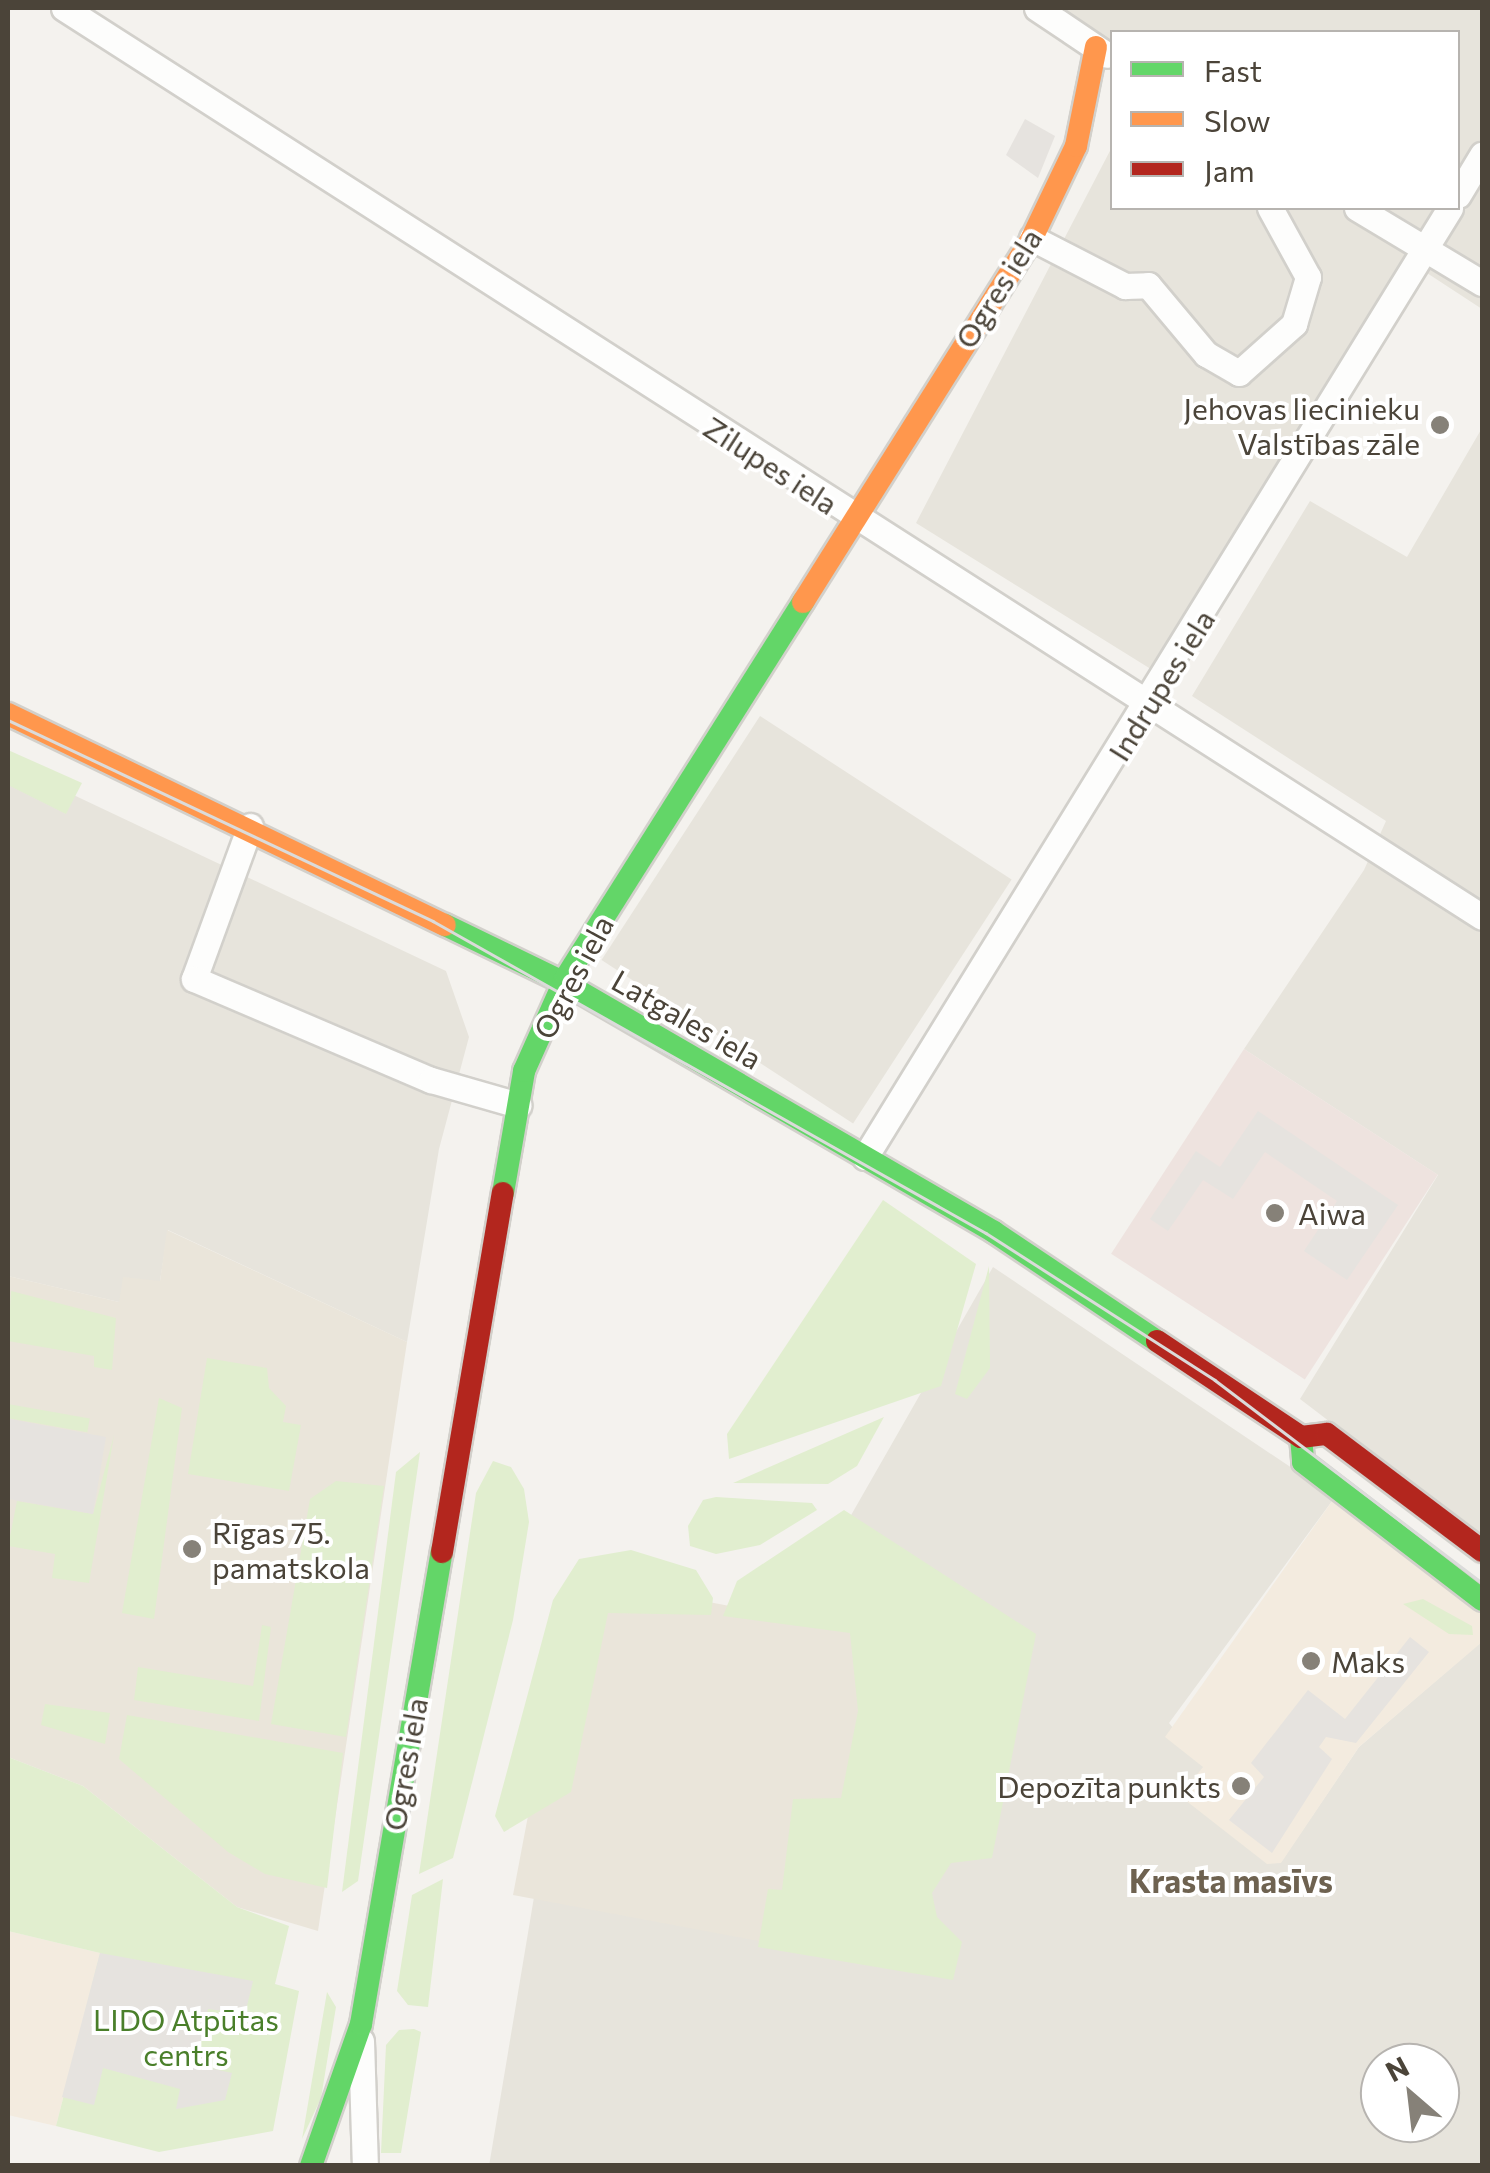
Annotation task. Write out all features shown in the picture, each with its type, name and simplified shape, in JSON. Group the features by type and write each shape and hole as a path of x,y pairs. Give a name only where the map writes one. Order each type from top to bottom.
{"street":[{"name":"Zilupes iela","path":"64,8 852,517 1482,917"},
{"path":"1036,8 1104,53"},
{"name":"Ogres iela","path":"312,2166 361,2024 518,1105 564,982 852,517 1032,238 1076,146 1104,53"},
{"path":"1460,192 1482,155"},
{"path":"1032,238 1124,286 1148,285 1206,354 1238,373 1294,324 1308,277 1271,210"},
{"path":"1360,210 1482,283"},
{"name":"Indrupes iela","path":"865,1157 1149,706 1449,210"},
{"name":"Latgales iela","path":"8,714 250,826 564,982 865,1157 1218,1374 1301,1437 1326,1434 1482,1552"},
{"path":"250,826 194,980 431,1080 518,1105"},
{"name":"Latgales iela","path":"1301,1437 1303,1462 1482,1600"},
{"name":"Ogres iela","path":"361,2024 365,2166"}],"shaded area":[{"path":"1054,8 1482,8 1482,309 1404,258 1154,671 916,523 1110,151 1110,210 1460,210 1460,30 1110,30 1110,45"},
{"path":"1025,119 1055,136 1038,178 1006,155"},
{"path":"1482,428 1482,1538 1300,1399 1438,1175 1244,1049 1364,870 1386,821 1192,696 1310,501 1407,557"},
{"path":"760,716 1012,879 853,1123 602,960"},
{"path":"8,764 446,971 469,1037 439,1149 407,1342 168,1230 160,1281 119,1302 8,1276"},
{"name":"Aiwa","path":"1244,1049 1438,1175 1305,1379 1111,1254"},
{"path":"1258,1111 1398,1205 1347,1280 1304,1251 1337,1201 1265,1152 1233,1199 1203,1180 1168,1231 1150,1219 1196,1151 1220,1167"},
{"name":"Rīgas 75. pamatskola","path":"167,1230 407,1342 318,1931 237,1907 83,1786 8,1757 8,1276 119,1302 123,1277 160,1281"},
{"path":"993,1267 1335,1497 1169,1723 1204,1767 1181,1796 1281,1862 1359,1747 1482,1641 1482,2165 489,2166 534,1897 903,1968 850,1517"},
{"path":"10,1419 106,1437 93,1514 8,1499"},
{"path":"1335,1497 1482,1608 1482,1642 1359,1747 1281,1863 1267,1864 1180,1796 1203,1767 1165,1737"},
{"path":"850,1517 921,1837 903,1968 513,1895 560,1647 619,1585 772,1614"},
{"path":"1410,1637 1429,1652 1356,1743 1326,1737 1319,1747 1332,1759 1272,1853 1229,1820 1264,1777 1251,1763 1308,1690 1345,1719"},
{"path":"8,1931 100,1953 56,2126 8,2115"},
{"path":"100,1953 253,1981 245,2014 208,2009 196,2065 232,2073 225,2100 176,2109 180,2089 103,2068 94,2105 62,2097"}],"green space":[{"path":"8,750 82,783 66,814 8,785"},
{"path":"883,1200 976,1264 941,1386 729,1459 727,1434"},
{"path":"989,1266 990,1368 967,1399 955,1394"},
{"path":"11,1291 116,1318 112,1370 94,1367 94,1356 8,1341"},
{"path":"207,1358 267,1368 269,1388 286,1406 283,1422 301,1425 289,1491 188,1474"},
{"path":"159,1398 182,1408 154,1619 122,1613"},
{"path":"8,1404 90,1418 87,1432 8,1418"},
{"path":"884,1417 857,1466 828,1484 733,1483"},
{"path":"114,1435 89,1583 52,1578 55,1554 8,1546 17,1501 93,1514"},
{"path":"420,1452 358,1881 342,1892 396,1472"},
{"path":"493,1461 511,1467 524,1489 529,1522 513,1620 453,1858 419,1874 476,1493"},
{"path":"336,1481 384,1486 346,1737 271,1724 310,1499"},
{"path":"716,1497 812,1503 817,1510 760,1545 716,1554 690,1546 688,1526 703,1500"},
{"path":"844,1510 1036,1634 992,1858 951,1863 932,1893 937,1917 962,1942 953,1980 758,1947 768,1889 782,1890 793,1799 841,1798 858,1711 850,1633 723,1616 737,1581"},
{"path":"631,1550 696,1570 713,1598 711,1615 608,1613 571,1792 504,1832 495,1816 553,1600 579,1559"},
{"path":"1423,1599 1472,1626 1473,1635 1449,1634 1403,1604"},
{"path":"262,1625 271,1627 259,1721 134,1700 138,1667 253,1686"},
{"path":"45,1704 110,1713 105,1744 41,1725"},
{"path":"127,1715 343,1753 327,1888 265,1874 228,1852 119,1759"},
{"name":"LIDO Atpūtas centrs","path":"8,1757 83,1786 237,1907 289,1926 275,1984 299,1991 273,2131 159,2152 56,2126 100,1953 8,1931"},
{"path":"443,1879 428,2007 408,2005 397,1991 412,1895"},
{"path":"327,1992 336,2007 321,2098 302,2139"},
{"path":"399,2030 421,2032 401,2153 381,2153 386,2045"}],"tram line":[{"path":"8,720 433,921 986,1233 1215,1380 1482,1583"}],"traffic: fast":[{"path":"503,1193 524,1071 566,977 803,602"},
{"path":"445,925 563,982 994,1232 1157,1341"},
{"path":"1301,1437 1303,1462 1482,1600"},
{"path":"311,2166 361,2024 442,1552"}],"traffic: slow":[{"path":"803,602 1032,238 1076,146 1096,47"},
{"path":"8,714 445,925"}],"traffic: jam":[{"path":"442,1552 503,1193"},
{"path":"1157,1341 1301,1437 1327,1434 1482,1551"}],"place":[{"name":"Jehovas liecinieku Valstības zāle","path":"1440,425"},
{"name":"Aiwa","path":"1275,1213"},
{"name":"Rīgas 75. pamatskola","path":"192,1549"},
{"name":"Maks","path":"1311,1661"},
{"name":"Depozīta punkts","path":"1241,1786"}],"district":[{"name":"Krasta masīvs","path":"1231,1880"}]}
